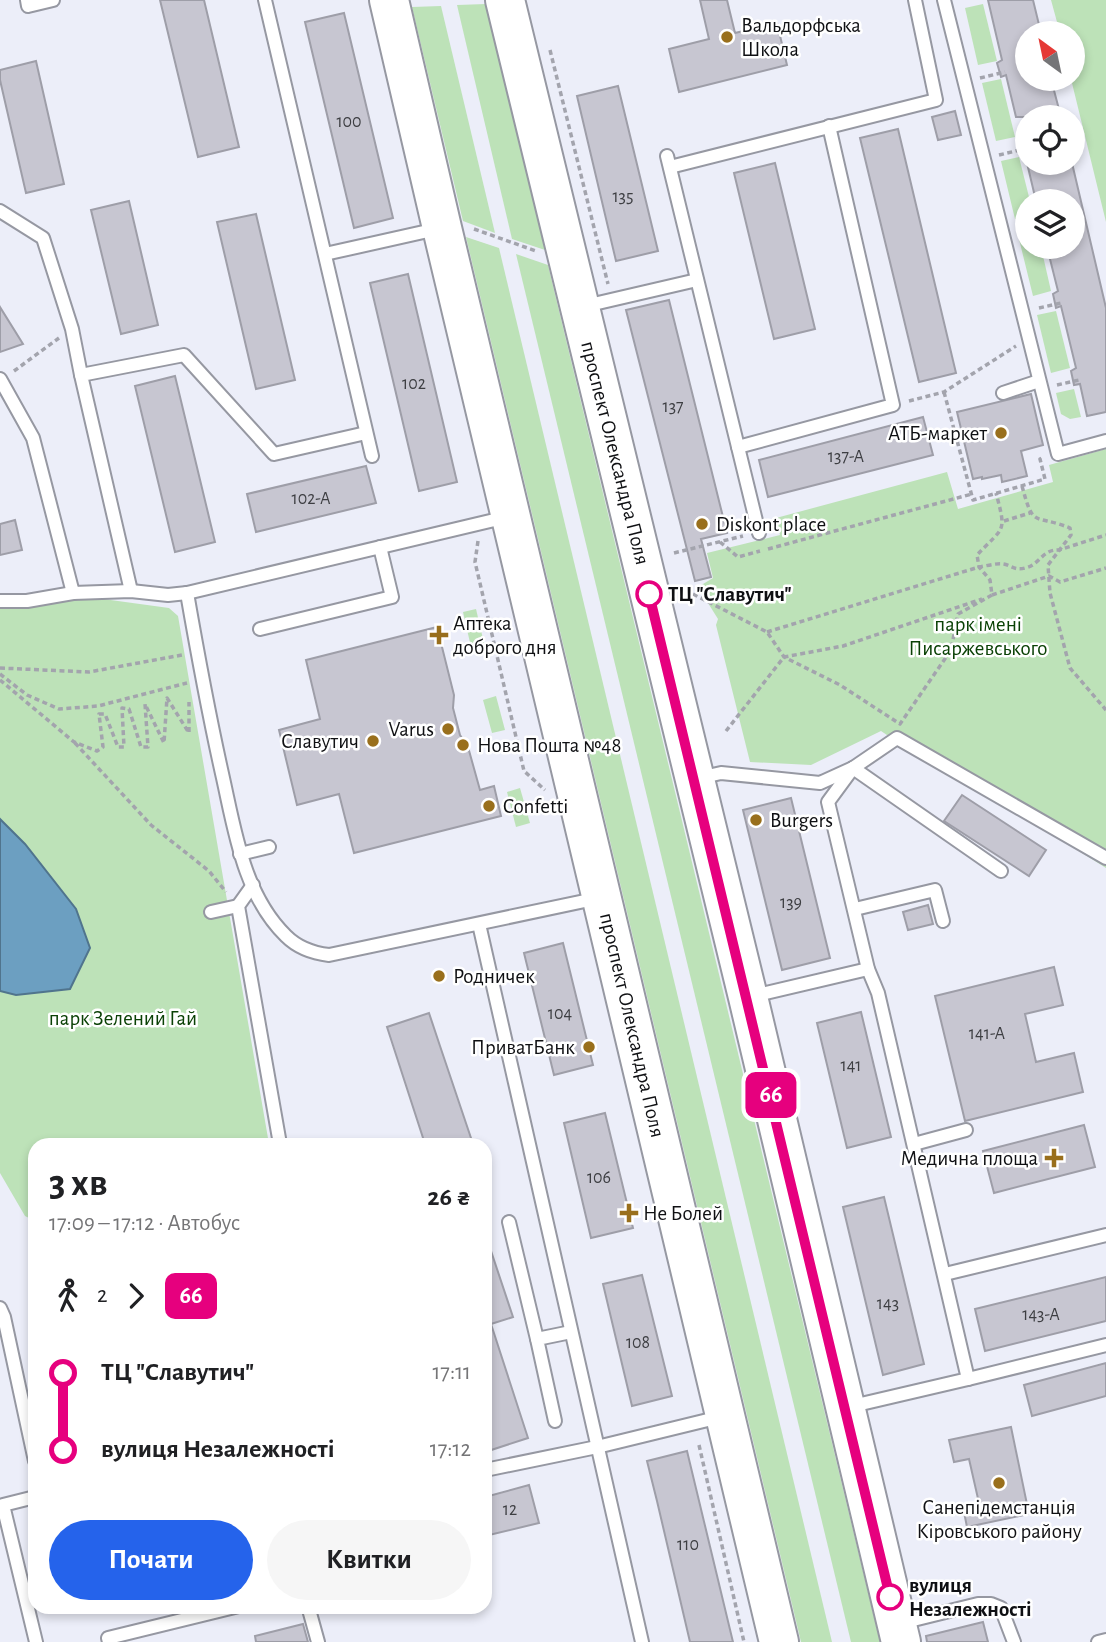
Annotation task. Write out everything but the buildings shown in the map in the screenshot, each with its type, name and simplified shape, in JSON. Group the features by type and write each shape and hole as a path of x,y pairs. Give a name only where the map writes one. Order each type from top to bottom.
{"main road":[{"name":"проспект Олександра Поля","path":"389,0 456,228 496,519 602,897 710,1420 779,1642"},
{"name":"проспект Олександра Поля","path":"505,0 582,249 695,779 899,1633"}],"lane":[{"path":"27,0 28,6 53,0"},
{"path":"265,0 372,456"},
{"path":"759,533 668,161 936,100 915,0"},
{"path":"944,0 1058,454 1106,441"},
{"path":"738,447 893,405 829,126"},
{"path":"0,211 43,238 72,329 131,591"},
{"path":"325,254 456,228"},
{"path":"595,303 698,280"},
{"path":"81,374 184,355 274,454 366,433"},
{"path":"0,379 33,438 73,593"},
{"path":"1003,394 1040,385"},
{"path":"0,601 27,601 73,593 187,593 496,519"},
{"path":"260,629 392,597 380,547"},
{"path":"187,593 204,694 240,853 253,885 276,925 293,943 314,954 329,955 602,897"},
{"path":"695,779 721,773 820,783 853,768 897,738 1106,858"},
{"path":"853,768 1001,871"},
{"path":"853,768 828,802 868,969 878,993 968,1378"},
{"path":"240,853 269,847"},
{"path":"211,912 238,906 253,885"},
{"path":"855,909 934,890 943,921"},
{"path":"238,906 279,1138"},
{"path":"479,924 642,1642"},
{"path":"748,997 868,969"},
{"path":"914,1143 966,1130"},
{"path":"509,1222 555,1421"},
{"path":"945,1274 1106,1235"},
{"path":"0,1308 28,1428"},
{"path":"537,1339 571,1332"},
{"path":"844,1408 1106,1345"},
{"path":"492,1469 710,1420"},
{"path":"28,1499 1,1505 28,1611"},
{"path":"899,1633 978,1604 991,1604 1001,1608 1014,1642"},
{"path":"29,1614 36,1642"},
{"path":"109,1642 108,1638 206,1614"},
{"path":"310,1614 317,1642"},
{"path":"1098,1642 1106,1640"}],"path":[{"path":"547,39 582,249 595,303"},
{"path":"964,82 1005,72"},
{"path":"984,158 1015,151"},
{"path":"456,228 550,256 582,249"},
{"path":"1022,312 1060,303"},
{"path":"22,366 72,329"},
{"path":"893,405 944,392 1019,345"},
{"path":"1040,385 1079,380"},
{"path":"944,392 973,500 1045,479 1040,458 1047,457"},
{"path":"1022,486 1030,513 1040,521 1052,520 1070,527 1071,535 1048,565 1050,593 1070,668 1106,710"},
{"path":"992,595 990,580 979,567 977,555 999,534 1003,521 996,493"},
{"path":"720,542 738,557 972,494"},
{"path":"1003,521 1030,513"},
{"path":"496,519 475,562 524,771 545,790 548,800"},
{"path":"674,553 759,533"},
{"path":"767,632 979,567 1002,564 1014,569 1026,568 1036,564 1042,554 1051,549 1059,550 1106,536"},
{"path":"726,731 784,657 843,646 1049,576 1060,582 1106,568"},
{"path":"693,594 767,632 784,657 840,685 900,724"},
{"path":"890,730 900,724 951,650 958,614 992,595"},
{"path":"0,668 89,672 172,658"},
{"path":"0,674 27,695 60,709 99,706 187,683"},
{"path":"0,680 74,742 152,825 209,871 238,906"},
{"path":"74,742 97,751 103,747 99,713 105,714 118,747 124,747 122,708 129,709 141,747 148,747 145,704 164,743 167,698 189,733 188,698 204,694"},
{"path":"710,1420 744,1642"}],"green space":[{"path":"1051,0 1106,0 1106,222 1085,136 1085,105 1077,105 1074,91 1085,91 1085,21 1057,21"},
{"path":"486,4 545,250 512,239 457,5"},
{"path":"983,4 997,61 978,65 965,8"},
{"path":"441,6 495,233 463,221 412,7"},
{"path":"1001,79 1015,137 996,141 982,83"},
{"path":"1015,158 1015,175 1024,175 1027,189 1015,189 1015,219 1001,161"},
{"path":"466,237 499,248 832,1642 801,1642"},
{"path":"516,254 548,265 880,1642 851,1642"},
{"path":"1024,259 1044,259 1051,291 1033,296"},
{"path":"1056,311 1070,368 1051,373 1037,315"},
{"path":"1074,389 1081,417 1070,419 1061,414 1056,393"},
{"name":"парк імені Писаржевського","path":"1106,449 1106,868 920,751 881,731 811,765 750,762 716,625 718,619 698,587 713,578 707,553 780,535 776,518 947,472 958,509 1053,482 1049,465"},
{"name":"парк Зелений Гай","path":"96,598 169,608 178,616 268,1138 28,1138 28,1218 0,1173 0,606"},
{"path":"476,609 484,643 471,647 463,612"},
{"path":"496,696 505,730 492,733 483,700"},
{"path":"520,788 530,823 516,827 507,792"}],"water":[{"path":"0,819 25,844 76,909 90,948 70,989 16,995 0,991"}],"bus line":[{"name":"66","path":"649,594 748,997 890,1597"}],"place":[{"name":"Вальдорфська Школа","path":"727,37"},
{"name":"АТБ-маркет","path":"1001,433"},
{"name":"Diskont place","path":"702,524"},
{"name":"ТЦ \"Славутич\"","path":"649,594"},
{"name":"Аптека доброго дня","path":"439,635"},
{"name":"Varus","path":"448,729"},
{"name":"Славутич","path":"373,741"},
{"name":"Нова Пошта №48","path":"463,745"},
{"name":"Confetti","path":"489,806"},
{"name":"Burgers","path":"756,820"},
{"name":"Родничек","path":"439,976"},
{"name":"ПриватБанк","path":"589,1047"},
{"name":"Медична площа","path":"1054,1158"},
{"name":"Не Болей","path":"629,1213"},
{"name":"Санепідемстанція Кіровського району","path":"999,1483"},
{"name":"вулиця Незалежності","path":"890,1597"}]}
